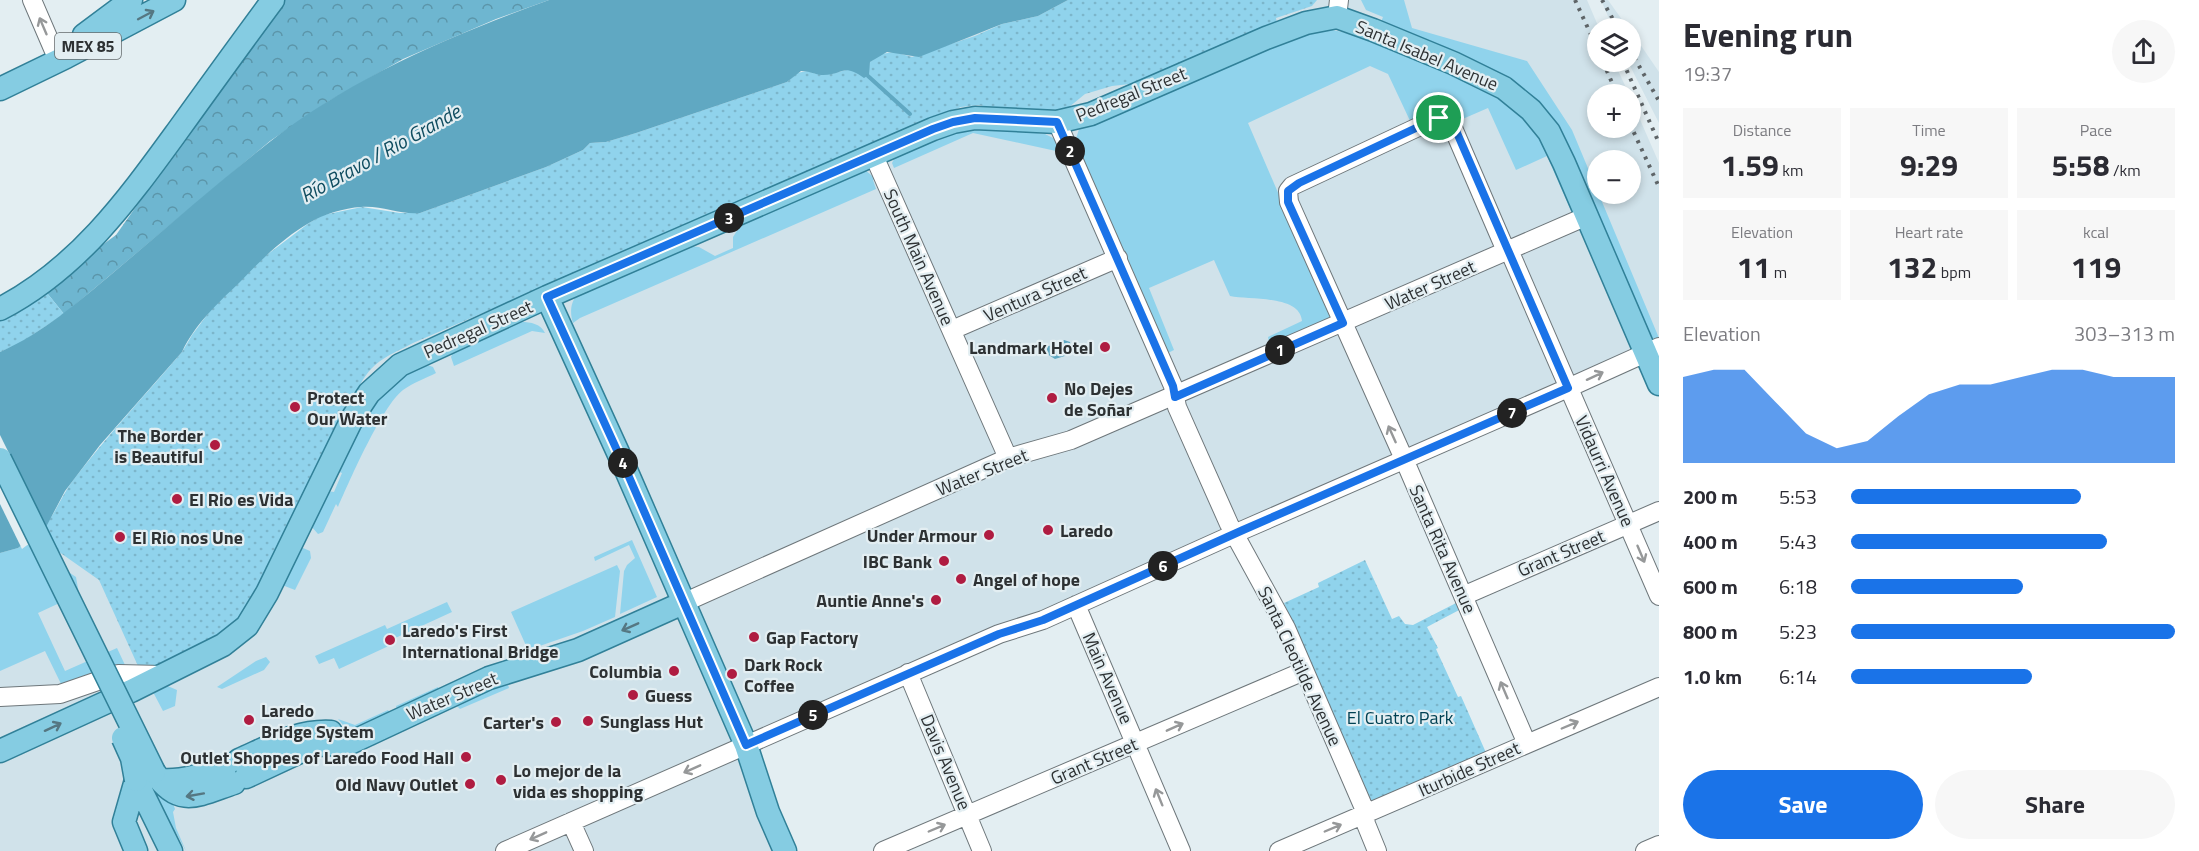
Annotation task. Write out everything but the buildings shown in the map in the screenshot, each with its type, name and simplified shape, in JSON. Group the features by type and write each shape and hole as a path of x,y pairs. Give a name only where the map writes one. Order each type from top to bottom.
{"main road":[{"name":"MEX 85","path":"0,89 60,54 131,0"},
{"name":"MEX 85","path":"0,81 174,0"},
{"path":"0,309 66,264 115,215 273,0"},
{"name":"Pedregal Street","path":"1,749 133,682 162,675 223,645 247,626 272,584 353,417 369,393 399,365 547,297 953,122 975,118 1057,122 1091,114 1338,9"},
{"name":"Santa Isabel Avenue","path":"1338,9 1373,30 1453,63 1504,88 1531,110 1549,132 1652,350 1659,384"},
{"path":"547,297 626,470 746,745 768,812 785,851"},
{"path":"0,459 150,777 171,851"},
{"path":"0,486 127,745 134,766 150,777"},
{"name":"Water Street","path":"150,777 176,795 184,797 204,793 236,772 318,745 350,742 489,678 578,650 683,603"},
{"path":"136,851 124,822 150,777"},
{"path":"148,851 133,816 150,777"},
{"path":"150,777 142,812 160,851"}],"street":[{"path":"32,0 60,54"},
{"name":"Santa Rita Avenue","path":"1446,117 1433,120 1299,183 1288,191 1288,202 1404,459 1527,744"},
{"name":"Vidaurri Avenue","path":"1446,117 1454,126 1503,244 1509,250 1659,596"},
{"name":"Santa Cleotilde Avenue","path":"1057,122 1173,386 1177,407 1234,534 1278,613 1304,670 1363,806 1365,824 1377,851"},
{"name":"South Main Avenue","path":"874,156 1008,458"},
{"name":"Water Street","path":"683,603 1008,458 1071,440 1175,397 1587,216"},
{"name":"Ventura Street","path":"952,330 1118,258"},
{"path":"505,851 908,673 999,634 1043,620 1652,350"},
{"name":"Grant Street","path":"1464,596 1659,511"},
{"name":"Main Avenue","path":"1076,605 1137,743 1181,851"},
{"name":"Grant Street","path":"884,851 1304,670"},
{"name":"Davis Avenue","path":"908,673 982,851"},
{"path":"0,697 60,694 118,674 133,682"},
{"name":"Iturbide Street","path":"1279,851 1659,687"},
{"path":"571,822 584,851"},
{"path":"1645,851 1659,845"}],"shaded area":[{"path":"1068,0 1587,0 1595,18 1587,18 1587,72 1619,72 1624,84 1587,84 1587,138 1641,138 1641,122 1659,163 1659,347 746,745 785,851 0,851 0,553 18,548 46,527 239,282 606,142 787,82 1030,19"},
{"path":"1601,0 1608,0 1621,18 1609,18"},
{"path":"1641,46 1659,72 1659,123 1641,84 1633,72 1641,72"}],"green space":[{"path":"282,0 549,0 496,19 403,59 329,101 270,141 64,314 43,288 116,235"},
{"path":"1068,0 1317,0 1312,6 1276,18 1277,23 1139,83 1112,86 1085,94 1063,112 1030,114 978,105 961,107 413,343 390,355 377,363 361,383 269,572 236,626 157,667 138,666 99,580 35,535 52,516 74,479 182,352 213,307 260,260 323,215 362,207 400,213 420,213 546,167 583,150 590,143 606,142 636,133 787,82 797,73 807,71 831,74 850,69 867,77 870,62 881,54 894,52 912,57 975,36 1002,24 1038,16"},
{"path":"1361,0 1404,0 1412,28 1527,61 1572,130 1587,166 1587,199 1554,125 1381,22 1383,17 1366,10"},
{"path":"1328,29 1347,33 1425,62 1480,87 1504,103 1525,120 1540,140 1574,210 1571,211 1547,156 1516,170 1488,108 1458,121 1412,125 1388,74 1370,66 1248,123 1332,318 1270,348 1268,337 1302,321 1299,313 1293,307 1273,300 1230,296 1214,260 1149,288 1174,350 1166,354 1075,142 1079,129 1275,40"},
{"path":"1007,129 1045,134 1055,139 1065,155 1061,157 1056,151 973,133 894,168 892,163 897,153 956,130"},
{"path":"865,170 876,179 873,180 876,189 573,323 571,309 577,295 690,246 699,247 715,256 733,248 733,237 742,223"},
{"path":"1589,204 1603,204 1659,338 1651,342"},
{"path":"43,288 64,314 19,344 0,352 0,316"},
{"path":"521,322 535,324 545,333 532,331 454,366 451,357 453,352"},
{"path":"425,364 433,367 436,373 403,390 386,411 367,444 338,507 336,504 323,532 318,534 311,526 327,491 334,492 342,473 336,471 374,401 402,375"},
{"path":"632,540 657,597 620,614 624,571 635,558 629,545 595,561 594,557"},
{"path":"25,543 76,577 79,594 38,613 65,671 117,648 125,665 63,688 45,651 0,671 0,553 18,548"},
{"path":"303,548 310,551 311,558 295,590 282,585"},
{"name":"El Cuatro Park","path":"1365,560 1392,619 1399,616 1405,624 1413,625 1460,601 1463,608 1427,627 1487,755 1375,803 1370,801 1284,603 1319,587 1318,583"},
{"path":"617,565 620,571 615,617 528,650 511,612"},
{"path":"447,602 452,612 391,640 393,644 339,669 334,658 319,664 315,656 385,625 387,629"},
{"path":"266,657 270,662 264,670 222,689 217,687 256,661"},
{"path":"507,680 509,688 460,709 454,703"},
{"path":"163,684 177,690 175,706 163,711 153,692"},
{"path":"438,687 440,691 359,728 343,725 338,719 355,725 388,710 390,713 397,709 396,706"},
{"path":"153,790 173,804 176,828 186,851 176,833 170,829"}],"water":[{"name":"Río Bravo / Rio Grande","path":"549,0 1068,0 1038,16 1002,24 919,57 887,52 870,62 869,75 864,78 847,70 828,75 801,71 787,82 636,133 606,142 590,143 583,150 546,167 420,213 361,207 334,212 315,220 290,235 208,314 193,332 182,352 100,445 65,491 46,527 18,548 0,553 0,352 31,336 60,316 209,191 299,120 332,99 402,61 475,28"},
{"path":"1064,340 1070,342 1068,355 1055,359 1047,354 1047,346 1058,345"}],"pier":[{"path":"0,435 47,530 22,549 0,504"}],"waterway":[{"path":"868,76 910,114"}],"railway":[{"path":"1575,0 1587,26"},
{"path":"1602,0 1612,18"},
{"path":"1641,69 1659,101"},
{"path":"1607,72 1613,84"},
{"path":"1627,72 1659,143"},
{"path":"1636,138 1659,187"}],"place":[{"name":"Landmark Hotel","path":"1105,347"},
{"name":"No Dejes de Soñar","path":"1052,398"},
{"name":"Protect Our Water","path":"295,407"},
{"name":"The Border is Beautiful","path":"215,445"},
{"name":"El Rio es Vida","path":"177,499"},
{"name":"Laredo","path":"1048,530"},
{"name":"Under Armour","path":"989,535"},
{"name":"El Rio nos Une","path":"120,537"},
{"name":"IBC Bank","path":"944,561"},
{"name":"Angel of hope","path":"961,579"},
{"name":"Auntie Anne's","path":"936,600"},
{"name":"Gap Factory","path":"754,637"},
{"name":"Laredo's First International Bridge","path":"390,640"},
{"name":"Columbia","path":"674,671"},
{"name":"Dark Rock Coffee","path":"732,674"},
{"name":"Guess","path":"633,695"},
{"name":"Laredo Bridge System","path":"249,720"},
{"name":"Sunglass Hut","path":"588,721"},
{"name":"Carter's","path":"556,722"},
{"name":"Outlet Shoppes of Laredo Food Hall","path":"466,757"},
{"name":"Lo mejor de la vida es shopping","path":"501,780"},
{"name":"Old Navy Outlet","path":"470,784"}],"route":[{"path":"1446,117 1454,126 1503,244 1509,250 1568,388 1043,620 999,634 746,745 626,470 547,297 953,122 975,118 1057,122 1173,386 1175,397 1343,323 1288,202 1288,191 1299,183 1439,118 1446,117"}]}
